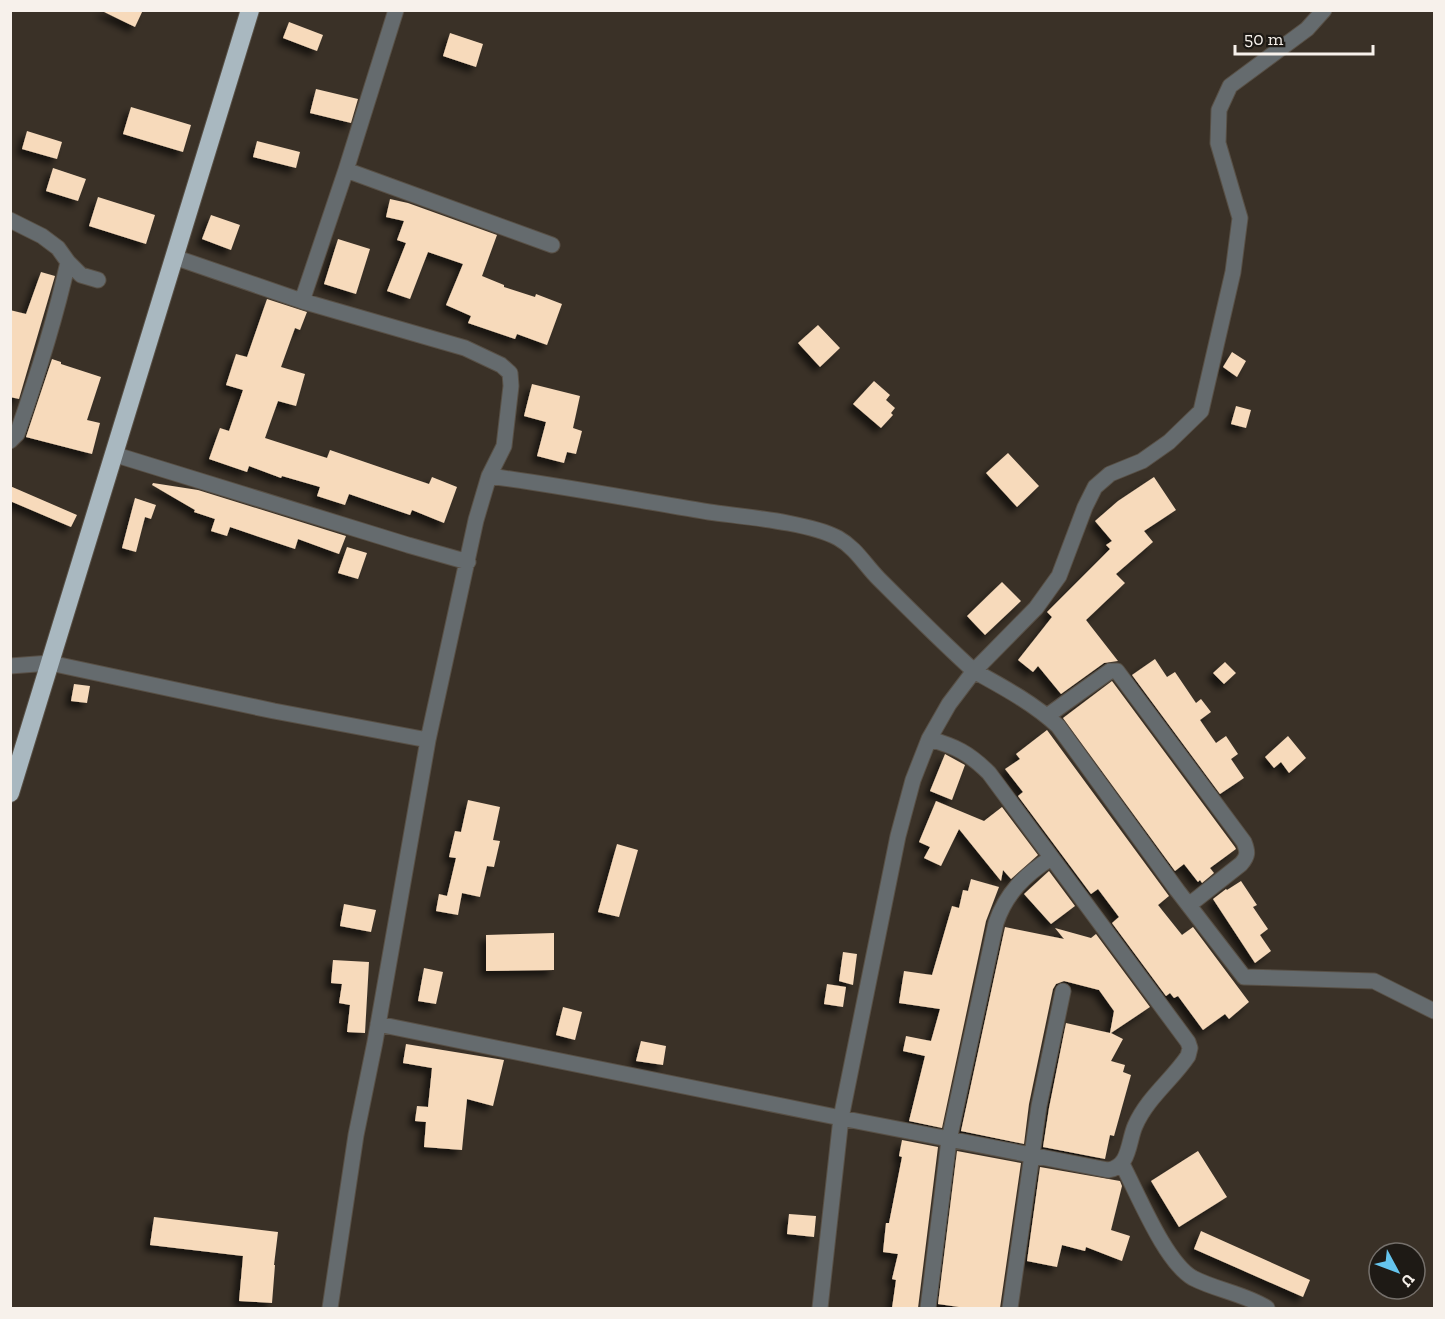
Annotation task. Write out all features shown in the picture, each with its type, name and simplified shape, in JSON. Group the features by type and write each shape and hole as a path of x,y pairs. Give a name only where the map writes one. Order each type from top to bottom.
{"highway":[{"path":"10,793 250,10"}],"street":[{"path":"302,301 396,10"},
{"path":"820,1308 841,1118 898,836 913,780 929,739 950,704 974,671 1036,608 1059,576 1095,487 1110,474 1142,461 1168,442 1200,411 1233,272 1240,218 1218,143 1219,110 1230,86 1307,28 1324,10"},
{"path":"346,170 552,245"},
{"path":"10,220 42,236 63,253 68,262 81,275 98,280"},
{"path":"174,257 302,301 465,348 501,365 510,374 512,386 504,446 489,476 476,520 428,740 356,1135 330,1308"},
{"path":"10,441 17,434 35,381 58,308 68,262"},
{"path":"113,454 468,562"},
{"path":"489,476 565,486 779,523 813,529 836,537 853,548 877,577 974,671 1016,694 1058,726 1188,905 1244,977 1374,981 1434,1011"},
{"path":"10,666 50,663 274,711 428,740"},
{"path":"1047,716 1110,671 1117,671 1141,700 1244,842 1248,851 1241,864 1188,905"},
{"path":"378,1024 949,1140 1108,1170 1116,1168 1122,1164 1135,1126 1142,1114 1185,1060 1190,1048 1183,1033 989,773 975,759 955,746 929,739"},
{"path":"928,1308 949,1140 1000,909 1018,884 1051,858"},
{"path":"1010,1308 1039,1106 1063,991"},
{"path":"1122,1164 1178,1266 1199,1281 1266,1308"}],"building":[{"path":"100,10 143,10 135,27"},
{"path":"289,22 323,35 317,51 283,38"},
{"path":"450,33 483,44 476,67 443,56"},
{"path":"316,89 358,99 351,123 310,113"},
{"path":"131,107 191,125 183,152 123,134"},
{"path":"27,131 62,142 57,159 22,149"},
{"path":"257,141 300,152 296,168 253,157"},
{"path":"53,168 86,179 78,201 46,191"},
{"path":"98,197 155,215 146,244 89,226"},
{"path":"390,199 408,203 497,235 482,276 504,287 535,297 536,294 562,304 547,345 517,334 515,339 468,323 471,316 446,305 463,264 428,252 410,299 387,291 406,243 397,240 404,221 386,217"},
{"path":"211,215 240,225 231,250 202,239"},
{"path":"338,239 370,249 356,294 324,284"},
{"path":"41,272 55,276 19,399 10,397 10,310 26,314"},
{"path":"267,299 307,312 300,330 295,328 281,367 305,374 296,406 278,401 265,438 327,458 330,450 429,484 432,477 457,487 444,523 412,510 410,515 349,494 345,505 317,496 320,487 282,476 281,478 249,466 247,472 209,459 220,428 229,431 243,390 226,385 236,354 247,357"},
{"path":"818,325 840,348 820,367 798,343"},
{"path":"1232,352 1246,361 1237,377 1223,367"},
{"path":"52,359 101,377 87,420 100,423 92,454 26,437"},
{"path":"874,381 890,395 886,400 895,408 891,413 893,415 881,428 853,404"},
{"path":"532,384 580,396 573,428 582,431 576,454 567,452 564,463 537,456 546,422 524,416"},
{"path":"1236,406 1251,410 1246,428 1231,424"},
{"path":"1008,453 1039,486 1017,507 986,473"},
{"path":"1154,477 1176,510 1144,531 1153,542 1116,574 1125,583 1086,620 1118,661 1104,663 1061,694 1038,666 1033,672 1018,660 1052,617 1047,612 1110,549 1106,545 1112,541 1095,521 1118,501"},
{"path":"153,483 198,490 346,536 339,554 298,539 295,549 230,527 227,536 211,531 215,519 194,512 195,510 152,485"},
{"path":"10,486 77,515 71,527 10,501"},
{"path":"135,498 156,505 151,519 145,517 136,552 122,548"},
{"path":"347,547 367,553 358,579 338,573"},
{"path":"1002,582 1021,601 985,635 967,616"},
{"path":"1155,659 1167,677 1175,672 1196,703 1201,699 1211,712 1200,720 1216,743 1226,736 1238,754 1231,759 1244,778 1220,794 1132,675"},
{"path":"1225,662 1236,673 1224,684 1213,673"},
{"path":"1112,681 1236,849 1210,868 1214,873 1202,883 1200,880 1198,882 1184,864 1175,871 1063,718"},
{"path":"74,684 90,686 87,703 71,701"},
{"path":"1047,730 1169,896 1158,905 1182,935 1193,927 1249,1002 1229,1019 1225,1014 1203,1030 1178,996 1174,998 1170,993 1166,996 1112,923 1119,917 1098,889 1091,894 1018,796 1023,792 1005,769 1020,759 1016,754"},
{"path":"1288,736 1306,758 1289,773 1281,762 1274,768 1265,757"},
{"path":"945,754 965,765 952,800 930,791"},
{"path":"468,800 500,807 493,840 500,841 494,867 487,866 480,897 462,893 458,915 436,911 439,894 447,896 456,858 449,857 455,831 461,832"},
{"path":"936,801 984,821 1002,807 1038,855 1011,879 1003,870 1001,881 959,829 941,866 924,858 930,847 919,842"},
{"path":"617,844 638,850 619,917 598,912"},
{"path":"1049,871 1075,906 1051,924 1024,894"},
{"path":"971,879 999,887 986,921 942,1128 909,1121 925,1056 903,1051 906,1036 931,1041 940,1009 899,1003 904,971 932,975 952,906 959,908 963,890 968,891"},
{"path":"1241,881 1257,905 1253,907 1268,929 1260,935 1271,951 1255,963 1213,899"},
{"path":"344,904 376,910 371,932 340,926"},
{"path":"1005,927 1064,939 1055,928 1091,938 1096,934 1150,1007 1111,1033 1123,1039 1111,1061 1125,1065 1123,1072 1131,1075 1114,1136 1110,1135 1105,1159 1043,1147 1066,1023 1110,1033 1114,1011 1099,990 1064,981 1056,984 1053,989 1029,1104 1024,1144 961,1131"},
{"path":"554,933 554,970 486,971 486,935"},
{"path":"843,952 857,954 853,985 839,981"},
{"path":"333,960 369,962 365,1033 347,1032 350,1005 339,1003 342,984 331,983"},
{"path":"424,968 443,972 436,1004 418,1001"},
{"path":"827,984 846,987 843,1007 824,1004"},
{"path":"563,1007 582,1012 575,1040 556,1035"},
{"path":"641,1041 666,1046 663,1065 636,1061"},
{"path":"406,1044 504,1060 493,1106 467,1099 462,1150 424,1147 426,1122 415,1121 417,1106 428,1107 432,1068 403,1063"},
{"path":"902,1140 938,1147 918,1308 892,1308 896,1280 892,1279 898,1254 883,1252 886,1223 889,1223 902,1157 899,1156"},
{"path":"957,1151 1021,1163 1000,1308 966,1308 938,1304"},
{"path":"1198,1151 1227,1197 1179,1227 1151,1181"},
{"path":"1040,1167 1120,1181 1122,1186 1111,1230 1130,1236 1122,1261 1086,1247 1085,1251 1062,1245 1057,1267 1027,1261"},
{"path":"789,1214 816,1216 814,1237 787,1234"},
{"path":"154,1217 278,1232 272,1303 239,1301 243,1256 150,1245"},
{"path":"1201,1231 1310,1280 1303,1297 1194,1249"}]}
